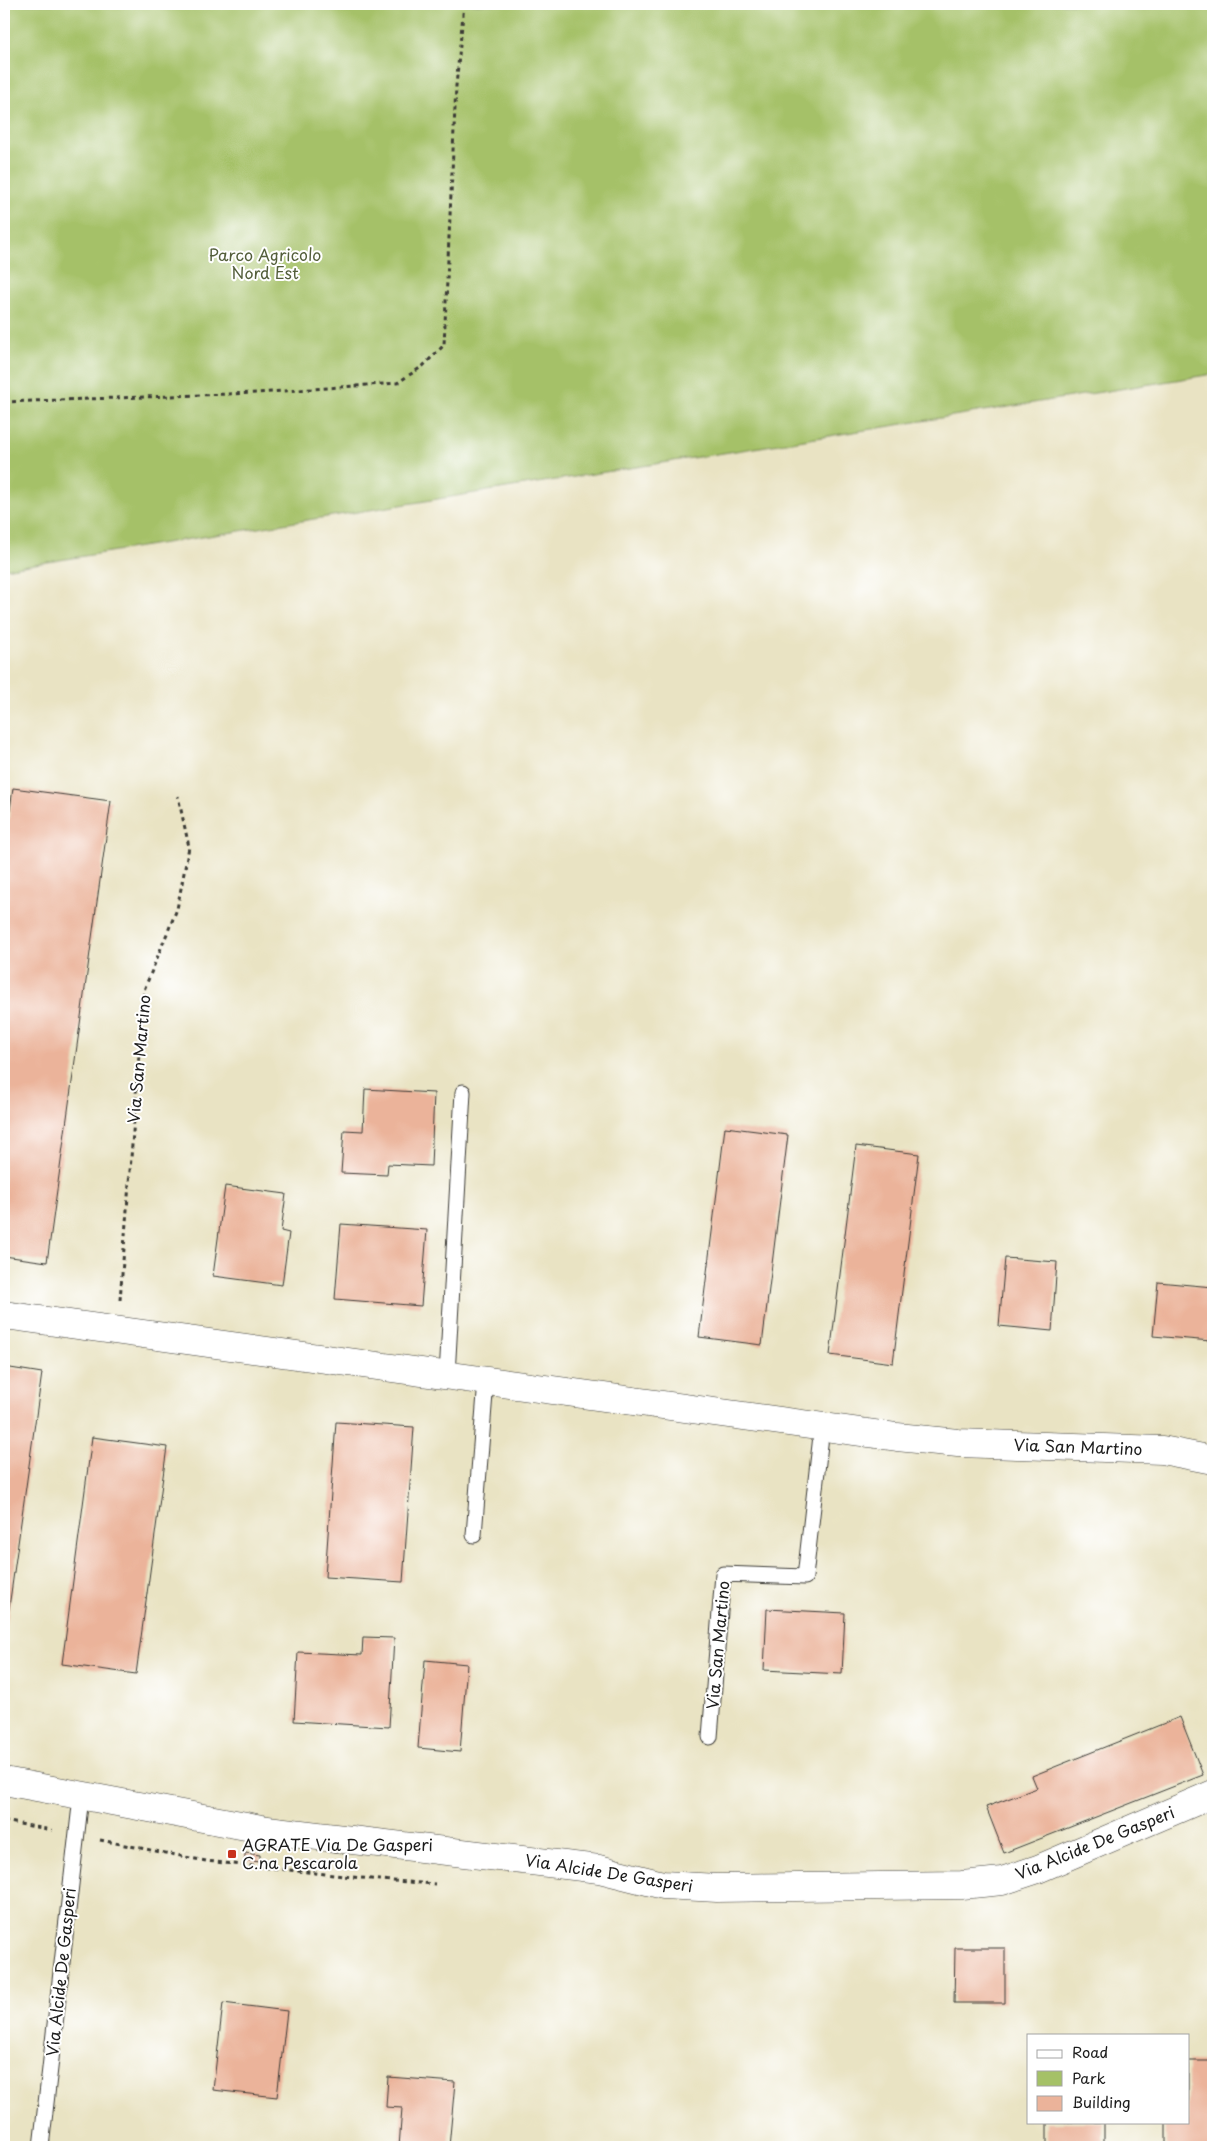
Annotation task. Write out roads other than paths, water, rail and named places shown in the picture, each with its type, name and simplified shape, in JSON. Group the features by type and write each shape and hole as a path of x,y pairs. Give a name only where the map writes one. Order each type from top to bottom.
{"street":[{"name":"Via San Martino","path":"4,1315 897,1437 958,1443 1162,1450 1213,1460"},
{"name":"Via Alcide De Gasperi","path":"4,1781 81,1797 267,1830 599,1869 663,1884 717,1888 962,1885 1002,1881 1038,1869 1213,1794"}],"lane":[{"path":"447,1375 463,1092"},
{"path":"474,1535 486,1381"},
{"name":"Via San Martino","path":"710,1737 723,1574 805,1577 822,1426"},
{"name":"Via Alcide De Gasperi","path":"41,2147 81,1797"}],"place":[{"name":"AGRATE Via De Gasperi C.na Pescarola","path":"232,1854"}],"park label":[{"name":"Parco Agricolo Nord Est","path":"265,264"}]}
